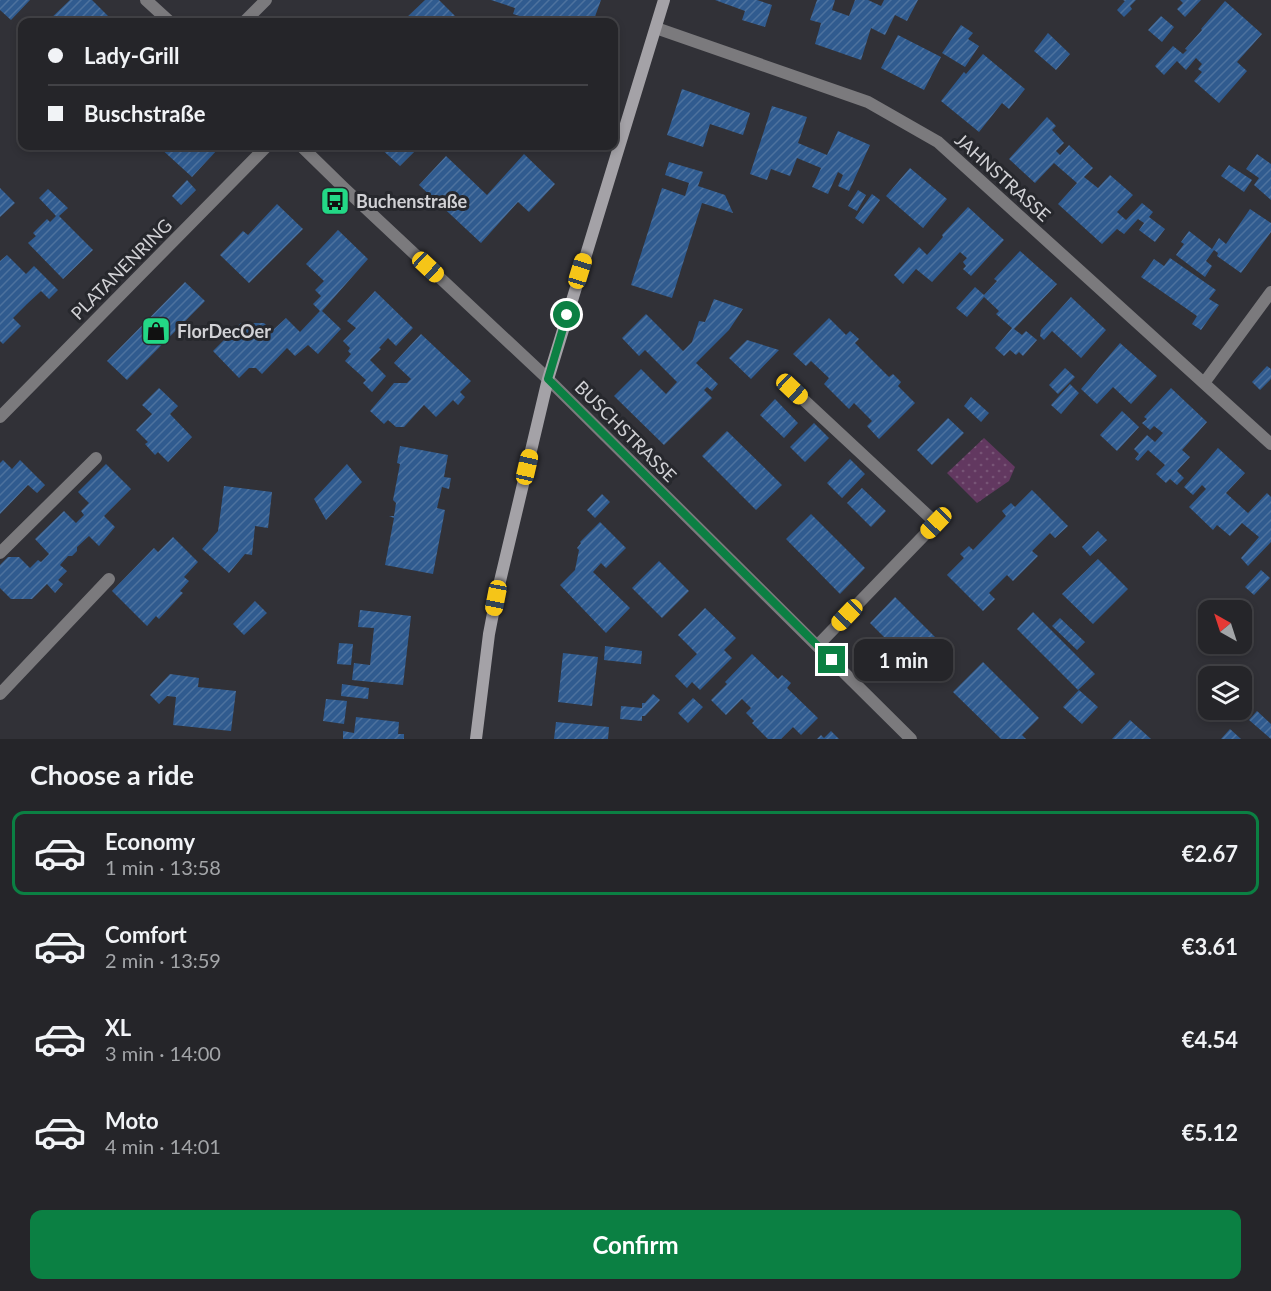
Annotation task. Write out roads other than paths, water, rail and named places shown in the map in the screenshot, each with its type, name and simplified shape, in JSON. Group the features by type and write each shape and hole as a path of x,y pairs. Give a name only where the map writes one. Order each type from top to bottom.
{"main road":[{"path":"476,739 489,634 496,598 548,379 664,0"}],"street":[{"path":"146,0 166,18"},
{"path":"248,18 266,0"},
{"name":"JAHNSTRASSE","path":"656,28 868,102 938,142 1271,444"},
{"name":"PLATANENRING","path":"0,417 263,150"},
{"name":"BUSCHSTRASSE","path":"305,150 548,379 911,739"},
{"path":"1204,383 1271,292"},
{"path":"792,389 936,523 818,645"},
{"path":"0,553 96,458"},
{"path":"0,694 109,579"}],"place":[{"name":"Buchenstraße","path":"335,201"},
{"name":"FlorDecOer","path":"156,331"}]}
